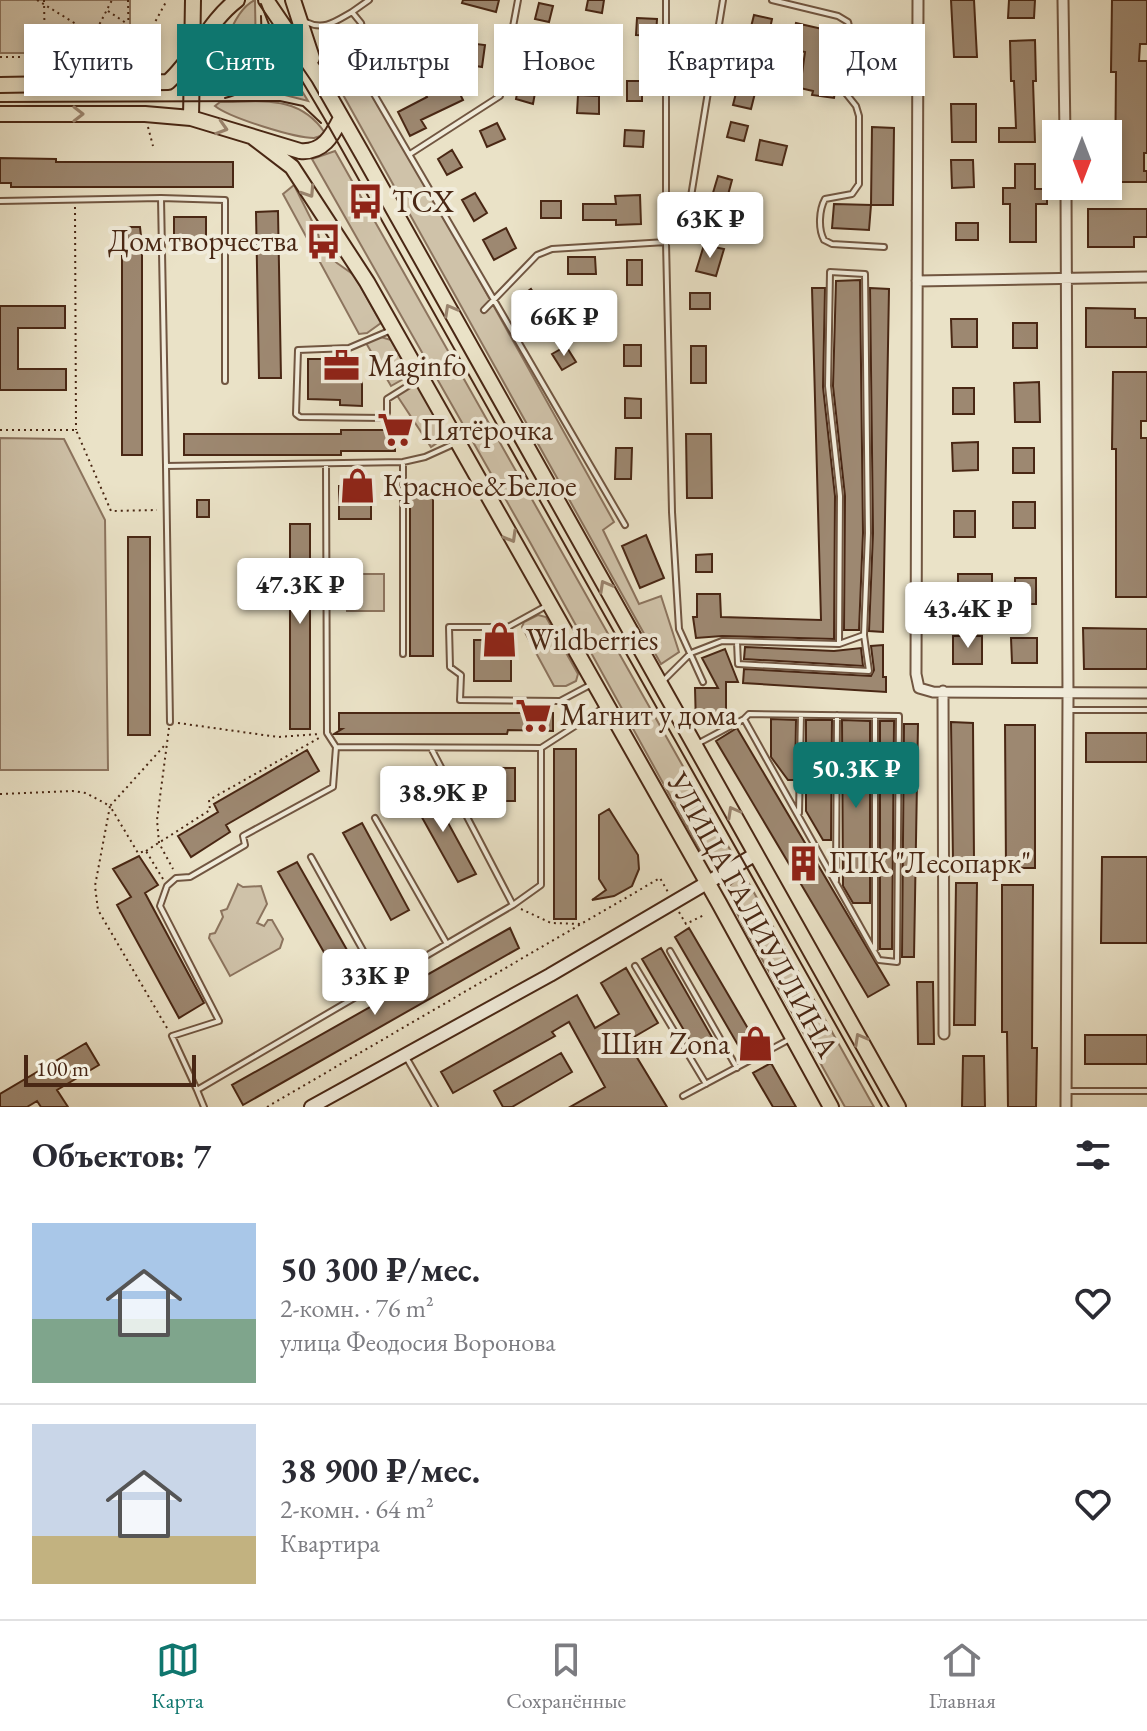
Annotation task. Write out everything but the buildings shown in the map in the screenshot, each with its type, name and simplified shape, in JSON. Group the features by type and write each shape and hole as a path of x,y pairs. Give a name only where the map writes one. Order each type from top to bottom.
{"main road":[{"path":"193,0 193,24"},
{"path":"213,24 237,0"},
{"name":"УЛИЦА ГАЛИУЛЛИНА","path":"266,0 319,78"},
{"path":"293,0 319,78"},
{"path":"0,85 168,82 177,72"},
{"path":"191,96 191,118"},
{"name":"УЛИЦА ГАЛИУЛЛИНА","path":"329,96 898,1107"},
{"name":"УЛИЦА ГАЛИУЛЛИНА","path":"0,114 145,114 191,118 310,152 332,137 341,118"},
{"name":"УЛИЦА ГАЛИУЛЛИНА","path":"254,138 292,167 367,282 831,1107"},
{"path":"311,1107 550,975 756,854"}],"street":[{"path":"918,0 916,674 919,688 943,691 1147,693"},
{"path":"1063,0 1065,120"},
{"path":"1066,200 1066,1107"},
{"path":"917,281 1147,277"},
{"path":"943,691 944,1034"}],"lane":[{"path":"298,16 316,26 323,26 369,0"},
{"path":"410,154 500,96 518,0"},
{"path":"666,0 666,242 674,541 679,629 703,682"},
{"path":"484,310 537,255 552,249 666,242 680,233 687,221 723,0"},
{"path":"772,0 838,16 848,22 851,34 842,84 858,111 859,184 852,194 825,199 821,208 820,231 824,240 832,244 884,247"},
{"path":"352,12 361,23 364,35 367,82 625,525"},
{"path":"161,198 170,722"},
{"path":"0,201 221,198 226,201 225,381"},
{"path":"737,642 738,664 869,671 864,635 868,533 865,274 830,272 828,386 840,496 839,644"},
{"path":"394,329 349,348 298,350 296,414 300,417 384,418 387,399 421,378"},
{"path":"166,466 403,462 425,457 458,442"},
{"path":"403,462 403,654"},
{"path":"204,1107 172,1036 219,1021 160,906 167,886 176,878 190,877 245,845 243,836 333,787 336,747 327,733 326,464"},
{"path":"549,604 508,627 449,627 450,667 461,675 460,700 560,701 594,682"},
{"path":"660,684 691,653 722,641 839,644 864,635"},
{"path":"336,747 541,748 607,706"},
{"path":"1068,710 1147,710"},
{"path":"695,745 749,714 899,716 897,962 879,960 744,719"},
{"path":"799,816 801,715"},
{"path":"836,883 837,715"},
{"path":"875,716 875,951"},
{"path":"431,747 513,905"},
{"path":"197,1090 513,905 541,885 541,748"},
{"path":"375,818 447,944"},
{"path":"311,857 380,981"},
{"path":"670,951 737,1068"},
{"path":"635,966 706,1084"},
{"path":"683,1096 792,1038"},
{"path":"405,1055 435,1107"},
{"path":"1066,1091 1147,1091"}],"path":[{"path":"37,0 77,24"},
{"path":"100,24 112,0"},
{"path":"128,0 128,24"},
{"path":"154,24 167,0"},
{"path":"44,2 44,24"},
{"path":"107,10 128,24"},
{"path":"0,57 24,57"},
{"path":"75,199 76,430 111,511 166,510"},
{"path":"0,430 76,430"},
{"path":"176,878 159,843 157,820 170,722 278,737 327,733"},
{"path":"0,794 86,793 110,806 138,853 210,810 209,800 327,733"},
{"path":"166,745 110,806 95,886 98,910 172,1036"},
{"path":"146,851 167,886"},
{"path":"267,1107 660,878 686,924 704,915"},
{"path":"513,905 551,923 584,924"}],"shaded area":[{"path":"0,0 130,0 130,24 24,24 24,53 0,53"},
{"path":"255,0 255,24 234,24 238,16"},
{"path":"303,93 308,101 289,96 303,96"},
{"path":"344,96 377,96 614,522 603,530 639,604 661,596 679,652 661,664"},
{"path":"220,102 264,102 291,106 315,120 325,133 314,138 278,131 223,111 215,106"},
{"path":"335,151 732,853 730,858 714,860 700,850 531,544 312,159"},
{"path":"294,185 318,233 321,248 354,275 381,323 367,333 359,334 283,194"},
{"path":"381,337 391,340 407,369 405,378 391,386 366,343"},
{"path":"415,384 443,430 443,439 431,447 398,397"},
{"path":"0,438 64,439 105,520 108,770 0,770"},
{"path":"347,574 384,574 384,611 347,611"},
{"path":"538,615 546,617 578,674 576,681 566,686 554,686 522,627 524,622"},
{"path":"743,873 874,1107 845,1107 744,927 730,899 728,887"},
{"path":"238,884 243,887 261,886 267,904 257,923 264,926 272,920 283,939 280,948 230,976 209,938 210,934 215,933 223,917 221,911 227,909"}],"tram line":[{"path":"261,4 270,27 882,1107"},
{"path":"225,98 248,86 255,76 261,54 261,16"},
{"path":"0,102 280,101 303,106 321,123"}],"place":[{"name":"ТСХ","path":"366,202"},
{"name":"Дом творчества","path":"324,241"},
{"name":"Maginfo","path":"342,366"},
{"name":"Пятёрочка","path":"395,430"},
{"name":"Красное&Белое","path":"357,486"},
{"name":"Wildberries","path":"500,640"},
{"name":"Магнит у дома","path":"534,715"},
{"name":"ГПК \"Лесопарк\"","path":"803,863"},
{"name":"Шин Zona","path":"756,1044"}]}
